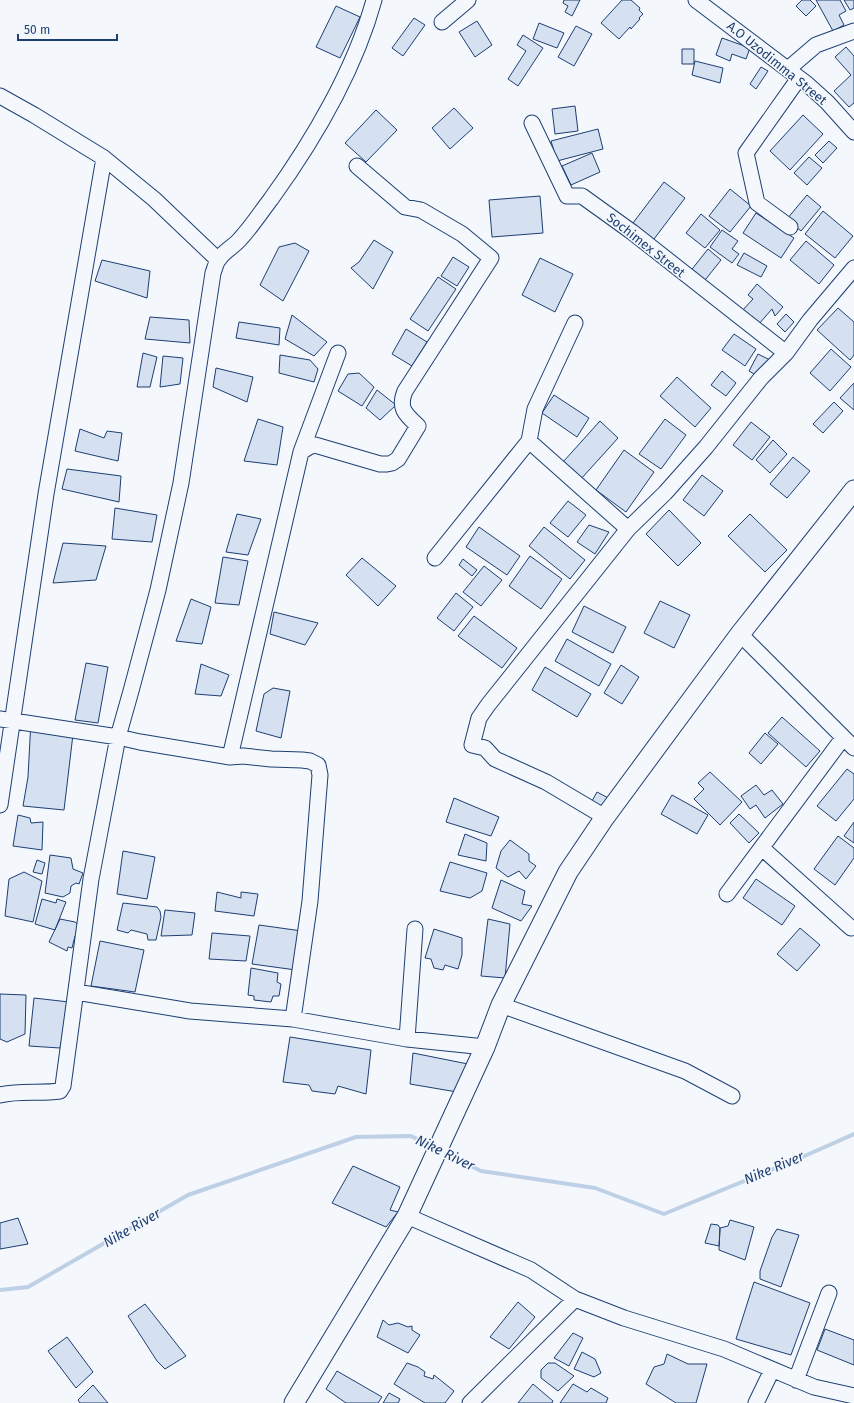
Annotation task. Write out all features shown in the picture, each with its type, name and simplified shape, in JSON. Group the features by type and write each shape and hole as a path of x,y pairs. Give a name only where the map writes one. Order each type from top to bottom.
{"main road":[{"path":"294,1403 407,1216 485,1047 502,1005 568,872 605,817 740,634 854,490"}],"street":[{"path":"0,1095 10,1093 50,1093 60,1091 64,1086 92,879 118,737 158,590 181,484 213,273 218,260 240,240 254,223 309,141 343,81 367,24 374,0"},
{"path":"442,22 468,0"},
{"name":"A.O Uzodimma Street","path":"696,0 793,73 827,102 854,132"},
{"path":"790,227 758,203 746,153 793,73 816,45 854,30"},
{"path":"0,96 104,158 154,199 218,260"},
{"name":"Sochimex Street","path":"532,123 567,196 582,196 632,232 786,353"},
{"path":"0,805 6,720 29,616 46,494 104,158"},
{"path":"301,452 315,445 380,464 392,463 398,459 418,426 408,416 402,406 401,400 405,391 491,258 462,234 421,210 405,208 357,166"},
{"path":"605,817 546,782 495,759 485,748 472,745 479,718 628,529 665,493 706,447 761,378 786,353 810,320 854,268"},
{"path":"435,558 529,441 535,409 575,323"},
{"path":"230,757 301,452 338,353"},
{"path":"529,441 628,529"},
{"path":"740,634 854,748"},
{"path":"6,720 118,737 230,757 243,756 271,759 310,760 314,762 319,768 320,775 310,901 293,1019"},
{"path":"727,894 843,738"},
{"path":"762,848 851,928"},
{"path":"407,1039 415,929"},
{"path":"76,992 190,1011 293,1019 407,1039 485,1047"},
{"path":"502,1005 685,1071 732,1096"},
{"path":"407,1216 531,1270 575,1299 624,1318 724,1349 814,1387 854,1396"},
{"path":"796,1380 829,1293"},
{"path":"470,1403 575,1299"},
{"path":"756,1403 772,1370"}],"building":[{"path":"564,0 580,0 572,16 565,12 568,6 563,3"},
{"path":"622,0 631,0 640,8 639,10 643,14 631,29 630,27 619,39 601,23"},
{"path":"802,0 810,0 816,6 806,16 796,6"},
{"path":"816,0 840,0 846,11 839,15 844,25 833,31"},
{"path":"844,0 854,0 854,8 850,10"},
{"path":"336,6 360,17 340,58 316,47"},
{"path":"414,18 425,25 403,56 392,48"},
{"path":"477,21 492,45 475,57 459,32"},
{"path":"539,23 564,33 557,48 533,39"},
{"path":"576,26 592,34 574,66 558,57"},
{"path":"523,35 543,48 518,86 508,79 526,51 517,45"},
{"path":"722,38 750,48 746,59 732,54 730,61 716,55"},
{"path":"846,47 854,56 854,103 849,107 834,91 851,75 835,57"},
{"path":"682,49 694,49 694,64 682,64"},
{"path":"695,61 723,68 720,83 692,75"},
{"path":"761,67 768,71 756,89 750,84"},
{"path":"575,106 578,131 555,134 552,109"},
{"path":"454,108 473,128 450,149 432,128"},
{"path":"376,110 397,130 366,162 345,143"},
{"path":"803,115 823,134 790,170 770,151"},
{"path":"598,129 603,149 557,161 551,141"},
{"path":"829,141 837,148 823,163 815,155"},
{"path":"592,153 600,172 571,185 562,166"},
{"path":"809,157 822,168 807,185 794,173"},
{"path":"664,182 685,198 651,243 630,227"},
{"path":"730,189 751,206 730,232 709,216"},
{"path":"807,195 821,207 801,231 787,219"},
{"path":"540,196 543,233 492,237 489,200"},
{"path":"823,211 853,236 835,258 805,234"},
{"path":"756,213 794,238 781,258 743,233"},
{"path":"701,214 720,230 705,248 686,233"},
{"path":"722,230 738,241 732,249 739,254 732,263 710,247"},
{"path":"374,240 393,252 373,289 351,268 359,262"},
{"path":"806,241 834,265 819,284 790,260"},
{"path":"295,243 309,251 283,301 260,285 279,247"},
{"path":"708,249 721,260 702,284 689,273"},
{"path":"744,253 767,266 761,277 737,265"},
{"path":"453,257 469,267 457,286 441,276"},
{"path":"540,258 573,274 555,312 522,295"},
{"path":"102,260 150,271 147,298 95,281"},
{"path":"438,277 456,289 428,331 410,319"},
{"path":"757,284 783,307 775,316 772,309 758,325 742,311 753,299 748,295"},
{"path":"838,308 854,322 854,355 850,360 817,330"},
{"path":"786,314 794,322 785,332 777,324"},
{"path":"292,315 327,342 314,356 285,339"},
{"path":"150,317 189,320 190,343 145,339"},
{"path":"239,322 280,328 279,345 236,338"},
{"path":"406,329 427,342 412,366 392,354"},
{"path":"734,334 756,349 745,366 722,350"},
{"path":"831,349 851,367 830,391 810,373"},
{"path":"143,353 157,357 150,387 137,387"},
{"path":"758,354 770,360 761,378 749,371"},
{"path":"280,355 310,360 318,369 314,382 279,373"},
{"path":"163,356 183,358 180,384 160,387"},
{"path":"216,368 253,377 247,402 213,387"},
{"path":"722,371 736,383 726,396 711,385"},
{"path":"359,373 374,387 362,406 338,391 348,374"},
{"path":"677,377 711,408 695,427 660,396"},
{"path":"854,383 854,410 840,398"},
{"path":"377,390 396,405 380,420 366,408"},
{"path":"554,395 589,418 577,437 542,413"},
{"path":"834,402 843,411 823,433 813,424"},
{"path":"258,419 283,427 277,465 244,461"},
{"path":"665,419 686,435 661,469 639,454"},
{"path":"600,421 618,438 581,479 563,462"},
{"path":"751,422 770,437 752,460 733,445"},
{"path":"80,429 104,438 107,431 122,433 118,461 75,451"},
{"path":"773,440 787,454 770,473 756,460"},
{"path":"624,450 654,472 626,512 596,490"},
{"path":"793,457 810,471 787,498 770,484"},
{"path":"67,469 121,476 119,502 62,489"},
{"path":"702,475 723,491 704,516 683,500"},
{"path":"568,501 586,515 568,537 550,523"},
{"path":"115,508 157,515 152,542 112,539"},
{"path":"669,510 701,543 678,566 646,534"},
{"path":"237,514 261,519 248,555 226,552"},
{"path":"750,514 787,550 765,572 728,536"},
{"path":"589,525 609,532 595,554 577,542"},
{"path":"479,527 520,556 507,575 466,547"},
{"path":"544,527 585,560 570,579 529,546"},
{"path":"63,543 106,546 96,580 53,583"},
{"path":"530,556 562,579 541,609 509,586"},
{"path":"223,557 248,561 239,605 215,603"},
{"path":"362,558 396,586 378,606 346,575"},
{"path":"463,559 477,570 472,576 459,565"},
{"path":"484,566 502,580 481,606 463,592"},
{"path":"456,593 473,607 454,631 437,618"},
{"path":"191,599 211,607 202,644 176,641"},
{"path":"660,601 690,615 674,648 644,633"},
{"path":"584,606 626,627 613,653 572,632"},
{"path":"274,612 318,623 305,645 270,634"},
{"path":"474,616 517,648 502,668 458,636"},
{"path":"567,639 611,664 599,686 555,661"},
{"path":"86,663 108,667 98,723 75,720"},
{"path":"201,664 229,675 221,696 195,694"},
{"path":"621,665 639,677 622,704 604,693"},
{"path":"545,667 591,694 577,717 532,690"},
{"path":"273,688 290,691 281,738 256,731 264,694"},
{"path":"782,717 820,751 806,767 768,733"},
{"path":"31,720 74,726 64,810 23,806 28,777"},
{"path":"765,733 778,744 761,764 749,753"},
{"path":"847,769 854,774 854,799 836,821 817,806"},
{"path":"710,772 742,802 720,825 694,799 704,789 698,783"},
{"path":"756,785 764,795 772,790 783,804 765,818 756,805 750,809 741,796"},
{"path":"597,792 612,800 606,809 592,801"},
{"path":"672,795 708,815 697,834 661,814"},
{"path":"454,798 499,817 491,836 446,822"},
{"path":"739,814 759,833 749,843 730,823"},
{"path":"18,815 30,818 31,823 43,822 42,850 13,846"},
{"path":"854,822 854,843 844,836"},
{"path":"465,834 487,843 486,861 458,855"},
{"path":"838,836 854,848 854,858 835,885 814,869"},
{"path":"510,840 529,854 529,861 536,866 526,879 519,871 508,877 496,868 501,851"},
{"path":"123,851 155,857 147,899 117,894"},
{"path":"50,855 71,858 73,869 83,873 79,884 76,883 71,886 70,893 63,897 45,893"},
{"path":"37,860 45,863 42,874 33,872"},
{"path":"450,862 487,873 482,891 470,898 440,891"},
{"path":"24,872 42,881 33,922 5,916 9,879"},
{"path":"756,879 795,906 782,925 743,898"},
{"path":"501,880 525,891 522,904 532,906 521,921 492,908"},
{"path":"217,892 241,898 241,892 258,894 254,916 215,911"},
{"path":"42,899 56,903 57,899 66,902 55,930 35,924"},
{"path":"123,903 157,907 160,911 161,917 156,940 148,940 147,934 131,930 128,933 117,930"},
{"path":"165,910 195,913 192,935 161,936"},
{"path":"60,919 75,922 80,926 80,936 75,936 72,948 68,947 67,951 49,942"},
{"path":"488,919 510,924 505,978 481,976"},
{"path":"259,925 302,931 296,970 252,964"},
{"path":"800,928 820,945 797,971 777,954"},
{"path":"434,929 462,938 462,955 458,969 445,965 443,970 434,968 431,959 425,958"},
{"path":"212,933 250,936 246,961 209,959"},
{"path":"100,941 144,950 135,992 91,986"},
{"path":"251,968 278,973 277,982 281,984 279,996 273,996 271,1002 254,1000 254,996 248,995"},
{"path":"0,994 26,995 25,1034 7,1042 0,1039"},
{"path":"34,998 69,1002 60,1048 29,1046"},
{"path":"290,1037 371,1050 366,1094 338,1086 335,1094 312,1091 309,1085 283,1082"},
{"path":"413,1053 468,1064 457,1092 410,1084"},
{"path":"353,1166 400,1187 390,1210 398,1212 386,1227 332,1203"},
{"path":"18,1218 28,1244 0,1249 0,1223"},
{"path":"730,1220 754,1227 745,1260 719,1250 720,1228 728,1226"},
{"path":"711,1224 718,1225 720,1228 719,1246 705,1243"},
{"path":"777,1229 799,1235 781,1287 760,1279 760,1271 772,1237"},
{"path":"754,1282 810,1303 791,1355 736,1339"},
{"path":"518,1302 535,1317 509,1349 490,1337"},
{"path":"145,1304 186,1356 165,1369 157,1361 128,1316"},
{"path":"383,1320 389,1325 398,1323 408,1327 412,1326 412,1330 420,1335 408,1353 377,1337"},
{"path":"825,1329 854,1340 854,1365 817,1350"},
{"path":"573,1333 583,1338 569,1366 554,1358"},
{"path":"67,1337 93,1372 76,1388 48,1351"},
{"path":"582,1352 595,1359 601,1373 594,1377 574,1369"},
{"path":"667,1354 688,1364 707,1364 696,1403 676,1403 646,1384 654,1367 664,1364"},
{"path":"407,1363 418,1367 425,1372 424,1376 433,1379 434,1375 454,1391 445,1403 425,1403 394,1384"},
{"path":"548,1363 555,1363 574,1376 558,1391 541,1378 541,1370"},
{"path":"337,1371 382,1397 378,1403 346,1403 326,1389"},
{"path":"533,1384 553,1401 552,1403 518,1403"},
{"path":"573,1384 587,1392 591,1388 608,1398 606,1403 560,1403"},
{"path":"93,1385 108,1403 80,1403 78,1400"},
{"path":"389,1393 400,1399 398,1403 383,1403"}],"waterway":[{"name":"Nike River","path":"443,1152 481,1171 595,1188 664,1214 854,1134"},
{"name":"Nike River","path":"0,1290 28,1287 188,1195 356,1137 411,1136 433,1147"}]}
